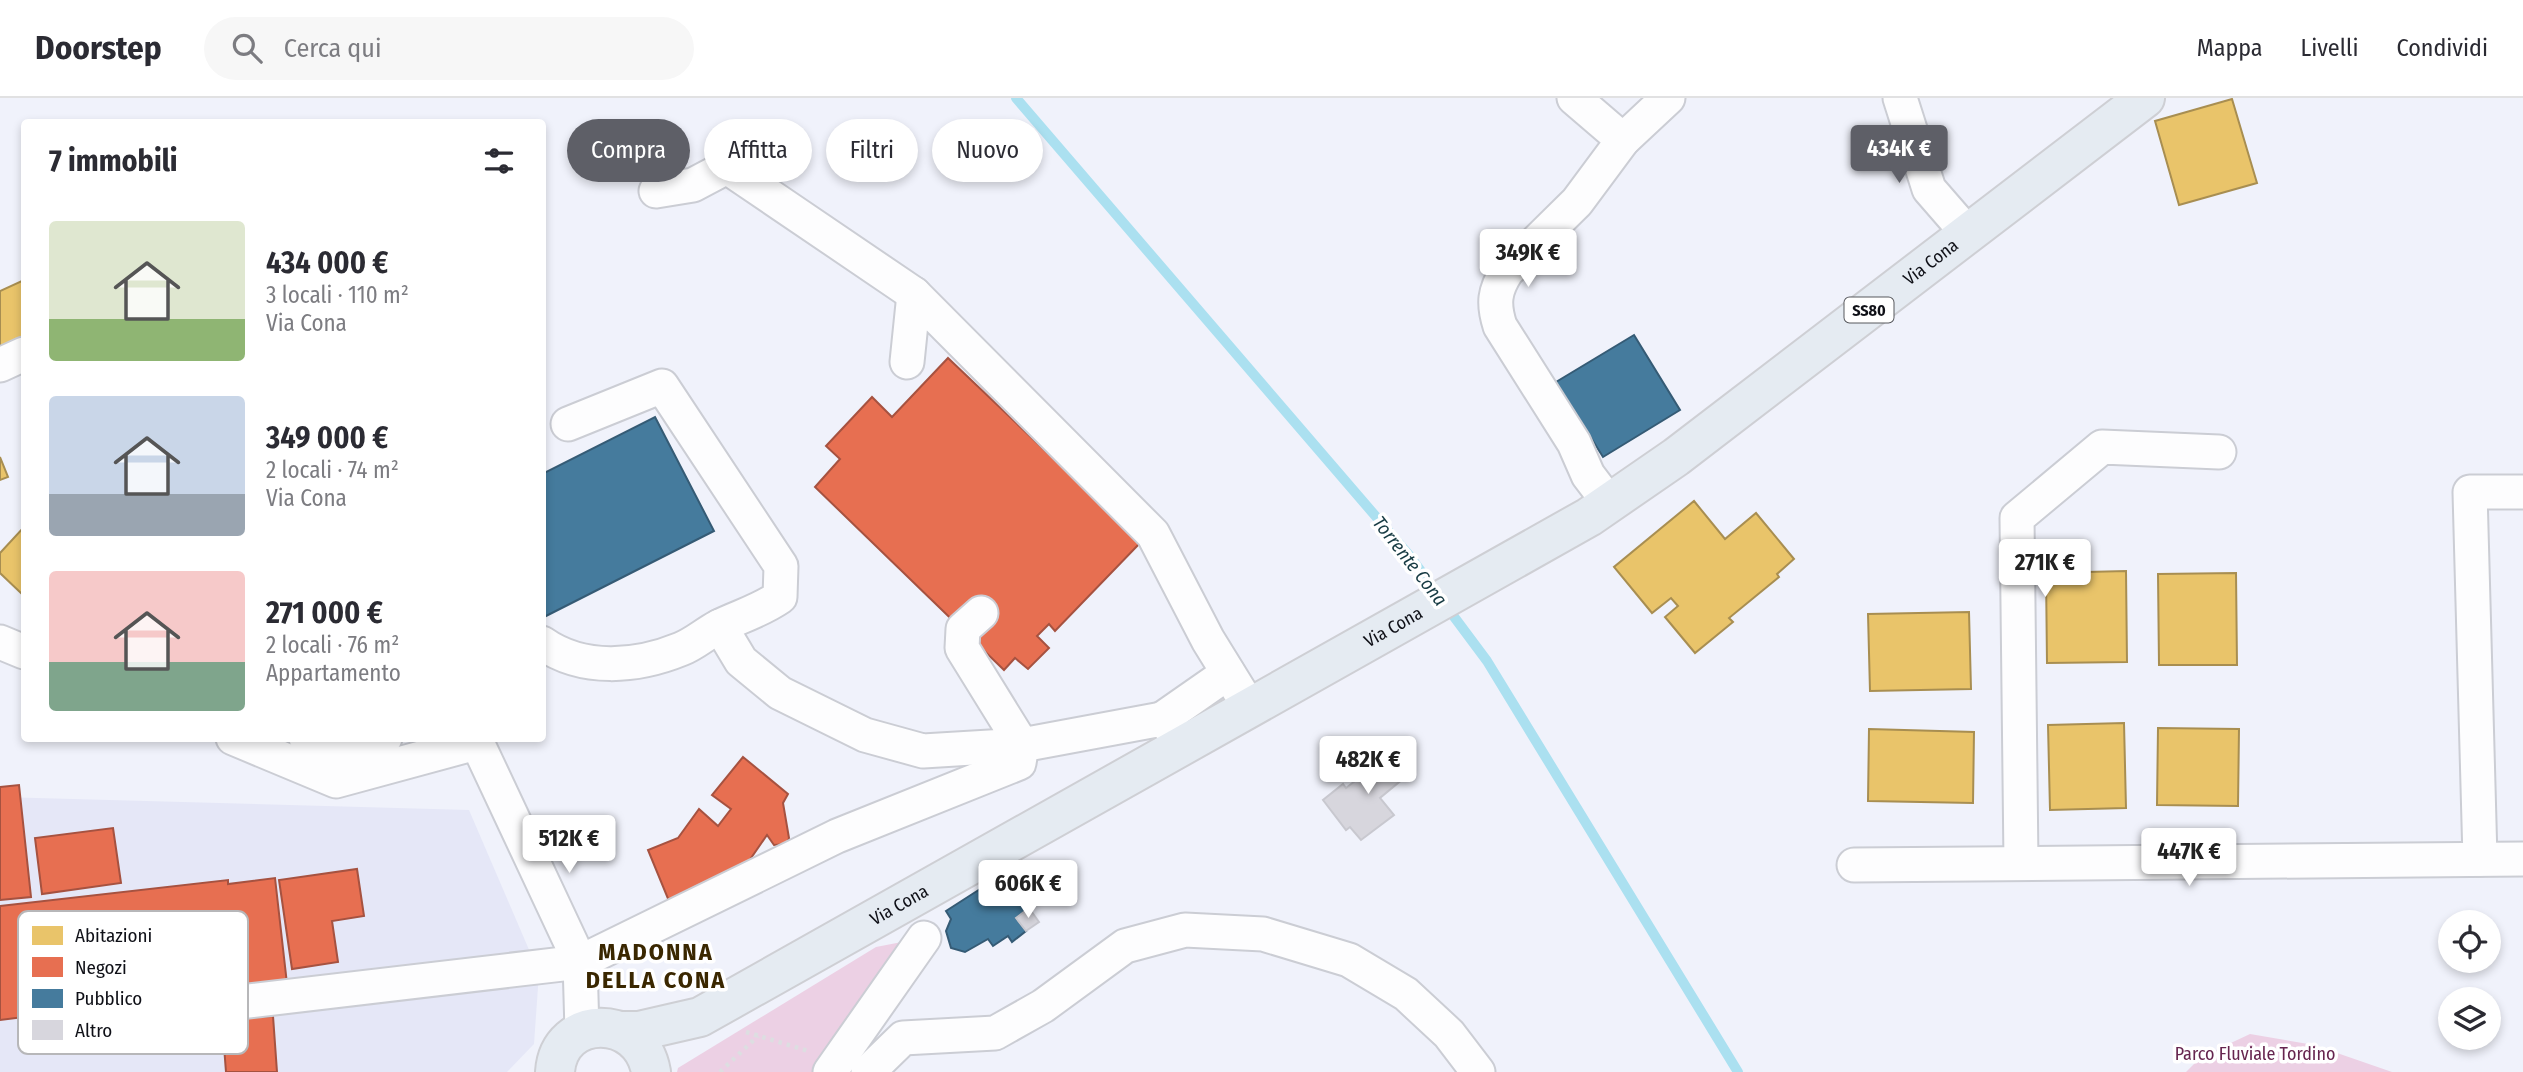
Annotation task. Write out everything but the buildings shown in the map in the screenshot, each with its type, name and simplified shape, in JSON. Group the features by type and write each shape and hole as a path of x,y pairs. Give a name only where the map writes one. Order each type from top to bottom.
{"main road":[{"name":"Via Cona","path":"652,1072 700,1017 1174,732 1250,708 1600,511 2145,98"},
{"name":"Via Cona","path":"622,1031 639,1031 700,1017"},
{"name":"SS80","path":"582,1031 602,1027 622,1031 639,1044 652,1072"},
{"path":"555,1072 564,1046 582,1031"}],"street":[{"path":"1574,98 1623,140"},
{"path":"1600,511 1588,475 1567,431 1500,326 1494,304 1498,285 1507,271 1577,202 1623,140 1668,98"},
{"path":"1900,98 1929,189 1969,234"},
{"path":"656,191 693,185 727,167 914,294 1153,534 1228,673 1250,708"},
{"path":"906,362 914,294"},
{"path":"0,365 21,355"},
{"path":"546,645 577,660 609,665 648,660 683,649 720,626 756,613 780,597 781,566 662,386 568,424"},
{"path":"2021,863 2017,518 2102,447 2219,452"},
{"path":"2480,859 2470,492 2523,492"},
{"path":"248,1001 580,962 837,836 1019,763 1022,746 962,648 963,629 981,612"},
{"path":"720,626 741,661 780,693 865,735 923,751 1022,746 1174,732 1228,673"},
{"path":"0,642 21,651"},
{"path":"243,742 336,781 472,742"},
{"path":"314,742 335,752 371,742"},
{"path":"476,742 580,962 582,1031"},
{"path":"1854,865 2523,859"},
{"path":"846,1068 904,1038 995,1033 1043,1006 1125,946 1185,930 1263,934 1349,960 1406,994 1449,1034 1478,1072"},
{"path":"846,1068 925,938"}],"path":[{"path":"700,1017 758,1035 846,1068"},
{"path":"720,1072 758,1035"}],"shaded area":[{"path":"0,797 469,810 539,973 534,1044 507,1072 0,1072"}],"green space":[{"path":"912,940 813,1072 677,1072 678,1068 876,947"},
{"name":"Parco Fluviale Tordino","path":"2250,1034 2314,1045 2392,1072 2186,1072 2201,1057"}],"waterway":[{"name":"Torrente Cona","path":"1016,98 1409,555 1437,593"},
{"name":"Torrente Cona","path":"1446,606 1487,661 1738,1072"}],"district":[{"name":"MADONNA DELLA CONA","path":"656,966"}]}
